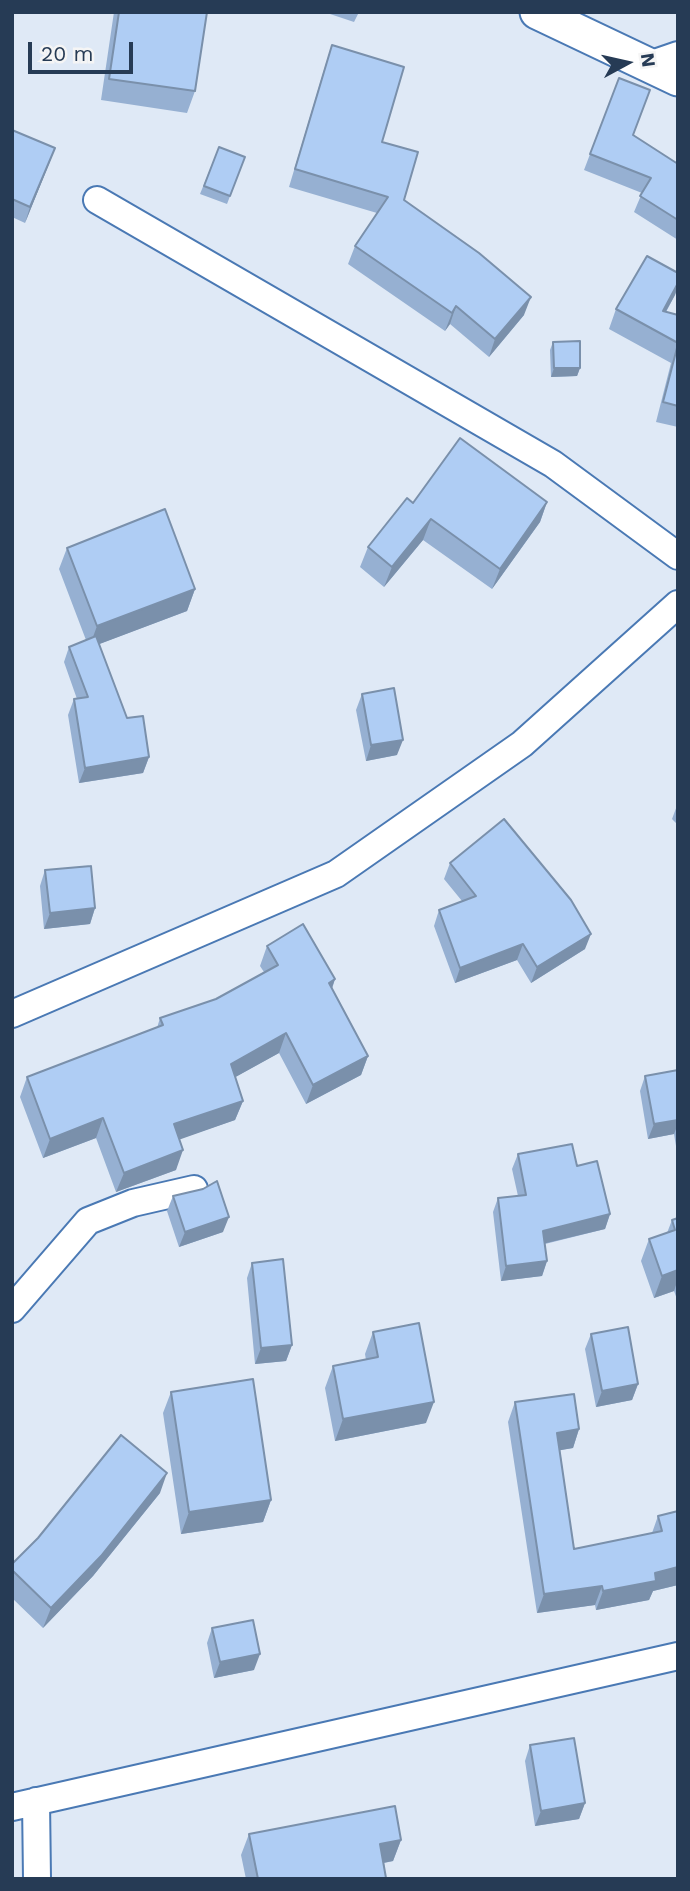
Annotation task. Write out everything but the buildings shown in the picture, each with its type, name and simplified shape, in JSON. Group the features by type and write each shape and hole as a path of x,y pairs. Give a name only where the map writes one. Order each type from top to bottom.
{"street":[{"path":"537,12 668,66"},
{"path":"97,200 553,464 678,556"},
{"path":"12,1014 337,874 522,744 678,604"},
{"path":"12,1309 88,1221 133,1203 194,1189"},
{"path":"37,1879 24,1804 678,1656"}]}
